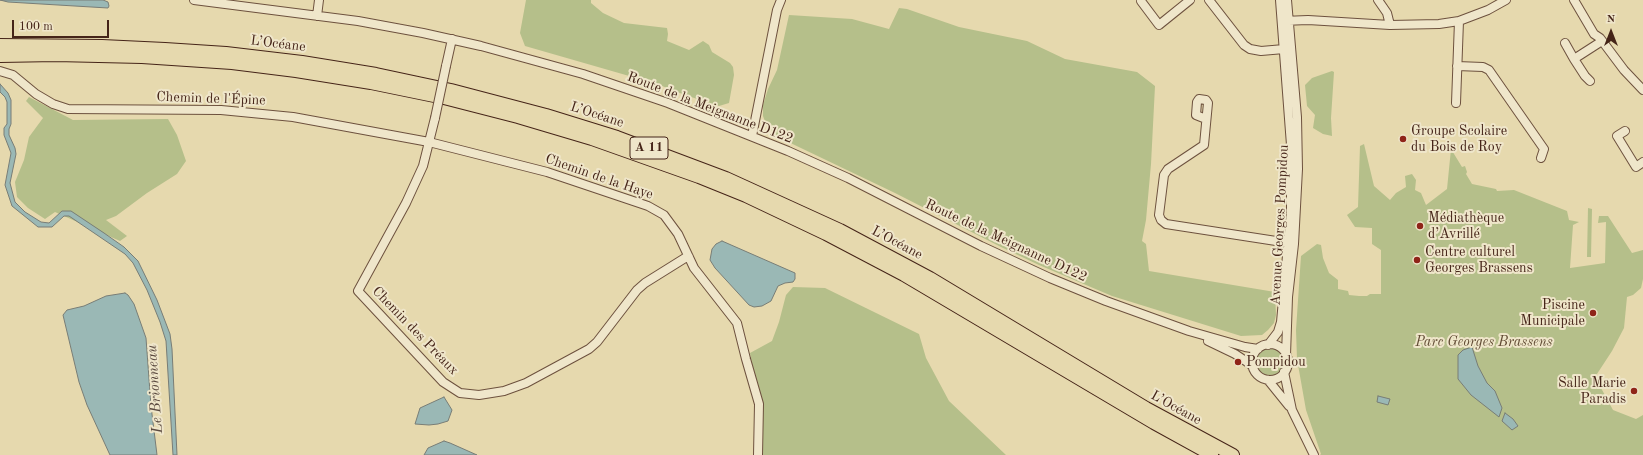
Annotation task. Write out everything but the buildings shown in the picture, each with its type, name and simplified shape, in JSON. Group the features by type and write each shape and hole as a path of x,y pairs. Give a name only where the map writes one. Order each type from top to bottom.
{"highway":[{"name":"L’Océane","path":"0,45 76,45 158,48 226,53 302,62 376,74 471,95 546,115 617,137 731,180 845,233 930,278 1140,405 1233,455"},
{"name":"L’Océane","path":"0,56 69,55 142,57 232,63 296,71 371,83 444,98 518,116 592,139 699,177 833,237 936,293 1116,401 1212,455"}],"street":[{"name":"Route de la Meignanne D122","path":"194,0 358,21 452,39 583,74 752,136 848,178 981,246 1050,278 1189,332"},
{"path":"317,16 319,0"},
{"path":"752,136 777,10 781,0"},
{"path":"1141,1 1159,25 1190,0"},
{"path":"1210,0 1244,45 1250,49 1284,49"},
{"name":"Avenue Georges Pompidou","path":"1280,0 1285,21 1297,116 1298,168 1294,244 1288,297 1286,355"},
{"name":"Avenue Georges Pompidou","path":"1268,345 1278,332 1281,322 1288,244 1292,162 1284,49 1287,0"},
{"path":"1378,0 1387,13 1390,26"},
{"path":"1285,21 1308,20 1390,26 1421,26 1459,21 1488,10 1506,0"},
{"path":"1574,0 1594,34 1601,40 1643,90"},
{"path":"1579,0 1599,32 1601,40"},
{"path":"1456,103 1459,21"},
{"path":"429,142 452,39"},
{"path":"1574,59 1601,40"},
{"path":"1565,43 1585,76 1590,81"},
{"path":"1457,66 1483,66 1489,70 1544,149 1541,158"},
{"name":"Chemin de l'Épine","path":"0,71 13,75 36,94 53,104 68,109 228,111 293,117 429,142"},
{"path":"1206,119 1204,145 1168,169 1164,175 1159,215 1161,220 1166,224 1288,244"},
{"path":"1625,131 1617,136 1636,167 1643,162"},
{"name":"Chemin des Préaux","path":"429,142 423,166 406,203 358,291 443,382 453,390 479,395 504,391 526,383 589,349 597,342 637,290 672,266 689,257"},
{"name":"Chemin de la Haye","path":"429,142 547,172 648,206 664,215 671,224 694,268 737,323 760,404 757,455"},
{"path":"1189,332 1245,347 1258,349 1268,345 1279,347 1286,355 1287,364 1284,372 1279,377 1268,380"},
{"path":"1189,332 1235,354 1253,366 1259,376 1268,380 1292,410 1314,455"},
{"path":"1253,366 1253,357 1258,349"},
{"path":"1284,372 1292,410"}],"green space":[{"path":"526,0 591,0 591,3 603,13 624,23 667,28 667,41 689,50 703,41 709,45 712,52 730,63 733,67 734,75 729,103 719,106 657,84 525,46 520,33"},
{"path":"899,8 907,9 959,27 1027,41 1065,59 1137,72 1155,86 1151,164 1146,220 1142,241 1146,244 1149,271 1275,292 1276,315 1274,323 1262,335 1241,336 1112,296 1001,247 895,193 780,138 768,129 763,116 763,105 768,89 777,70 789,15 852,19 889,29"},
{"path":"1332,71 1334,72 1331,118 1332,136 1323,134 1313,128 1315,115 1307,106 1305,85 1312,78"},
{"path":"29,97 73,120 168,119 177,135 186,161 177,174 147,193 116,216 106,220 127,236 120,241 55,212 45,219 28,208 17,197 15,182 24,160 29,137 43,118 26,101"},
{"name":"Parc Georges Brassens","path":"1364,144 1374,186 1390,200 1396,193 1406,187 1405,176 1412,174 1416,180 1415,190 1421,193 1426,205 1447,189 1451,149 1462,167 1465,166 1467,172 1466,174 1472,184 1496,189 1497,191 1514,190 1567,211 1569,220 1579,222 1573,225 1570,268 1605,263 1606,222 1598,223 1599,216 1608,216 1632,253 1643,250 1643,279 1641,288 1633,295 1627,297 1624,328 1612,351 1595,377 1613,410 1636,419 1643,415 1643,455 1320,455 1321,454 1306,410 1297,359 1296,330 1301,256 1317,244 1321,245 1323,258 1329,273 1338,280 1338,289 1348,291 1349,295 1367,296 1370,294 1381,294 1381,250 1372,244 1372,228 1355,227 1347,215 1358,207 1360,146"},
{"path":"1588,208 1592,209 1591,257 1587,257"},
{"path":"793,287 825,288 919,334 926,358 949,401 1006,455 759,455 759,404 750,353 772,341 786,295"},
{"path":"1271,348 1281,352 1285,362 1281,372 1271,376 1261,372 1257,362 1261,352"}],"water":[{"path":"0,0 103,0 108,2 109,6 108,8 8,2"},
{"path":"0,84 8,93 11,100 11,124 9,135 16,154 10,183 15,202 25,212 41,222 49,223 62,211 71,211 104,233 124,247 138,261 157,300 170,334 172,349 177,455 173,455 166,341 147,290 133,263 125,254 69,216 64,216 52,227 38,227 12,206 5,185 11,153 4,135 4,128 7,124 7,102 5,97 0,92"},
{"path":"722,241 795,273 795,279 793,282 778,286 771,301 762,306 754,307 749,305 715,268 710,260 712,249 716,244"},
{"path":"125,293 134,304 146,338 151,406 157,455 110,455 87,405 79,382 63,315 67,310 84,306 106,296"},
{"path":"1472,347 1478,366 1487,383 1495,391 1502,408 1499,417 1471,395 1458,379 1458,355 1463,350"},
{"path":"1378,396 1390,399 1388,405 1377,402"},
{"path":"444,397 452,410 448,421 429,425 415,424 420,408"},
{"path":"1505,413 1513,419 1518,426 1512,430 1502,421"},
{"path":"444,441 477,455 424,455 428,448"}],"place":[{"name":"Groupe Scolaire du Bois de Roy","path":"1403,139"},
{"name":"Médiathèque d’Avrillé","path":"1420,226"},
{"name":"Centre culturel Georges Brassens","path":"1417,260"},
{"name":"Piscine Municipale","path":"1593,313"},
{"name":"Pompidou","path":"1238,362"},
{"name":"Salle Marie Paradis","path":"1634,391"}],"water label":[{"name":"Le Brionneau","path":"155,389"}]}
